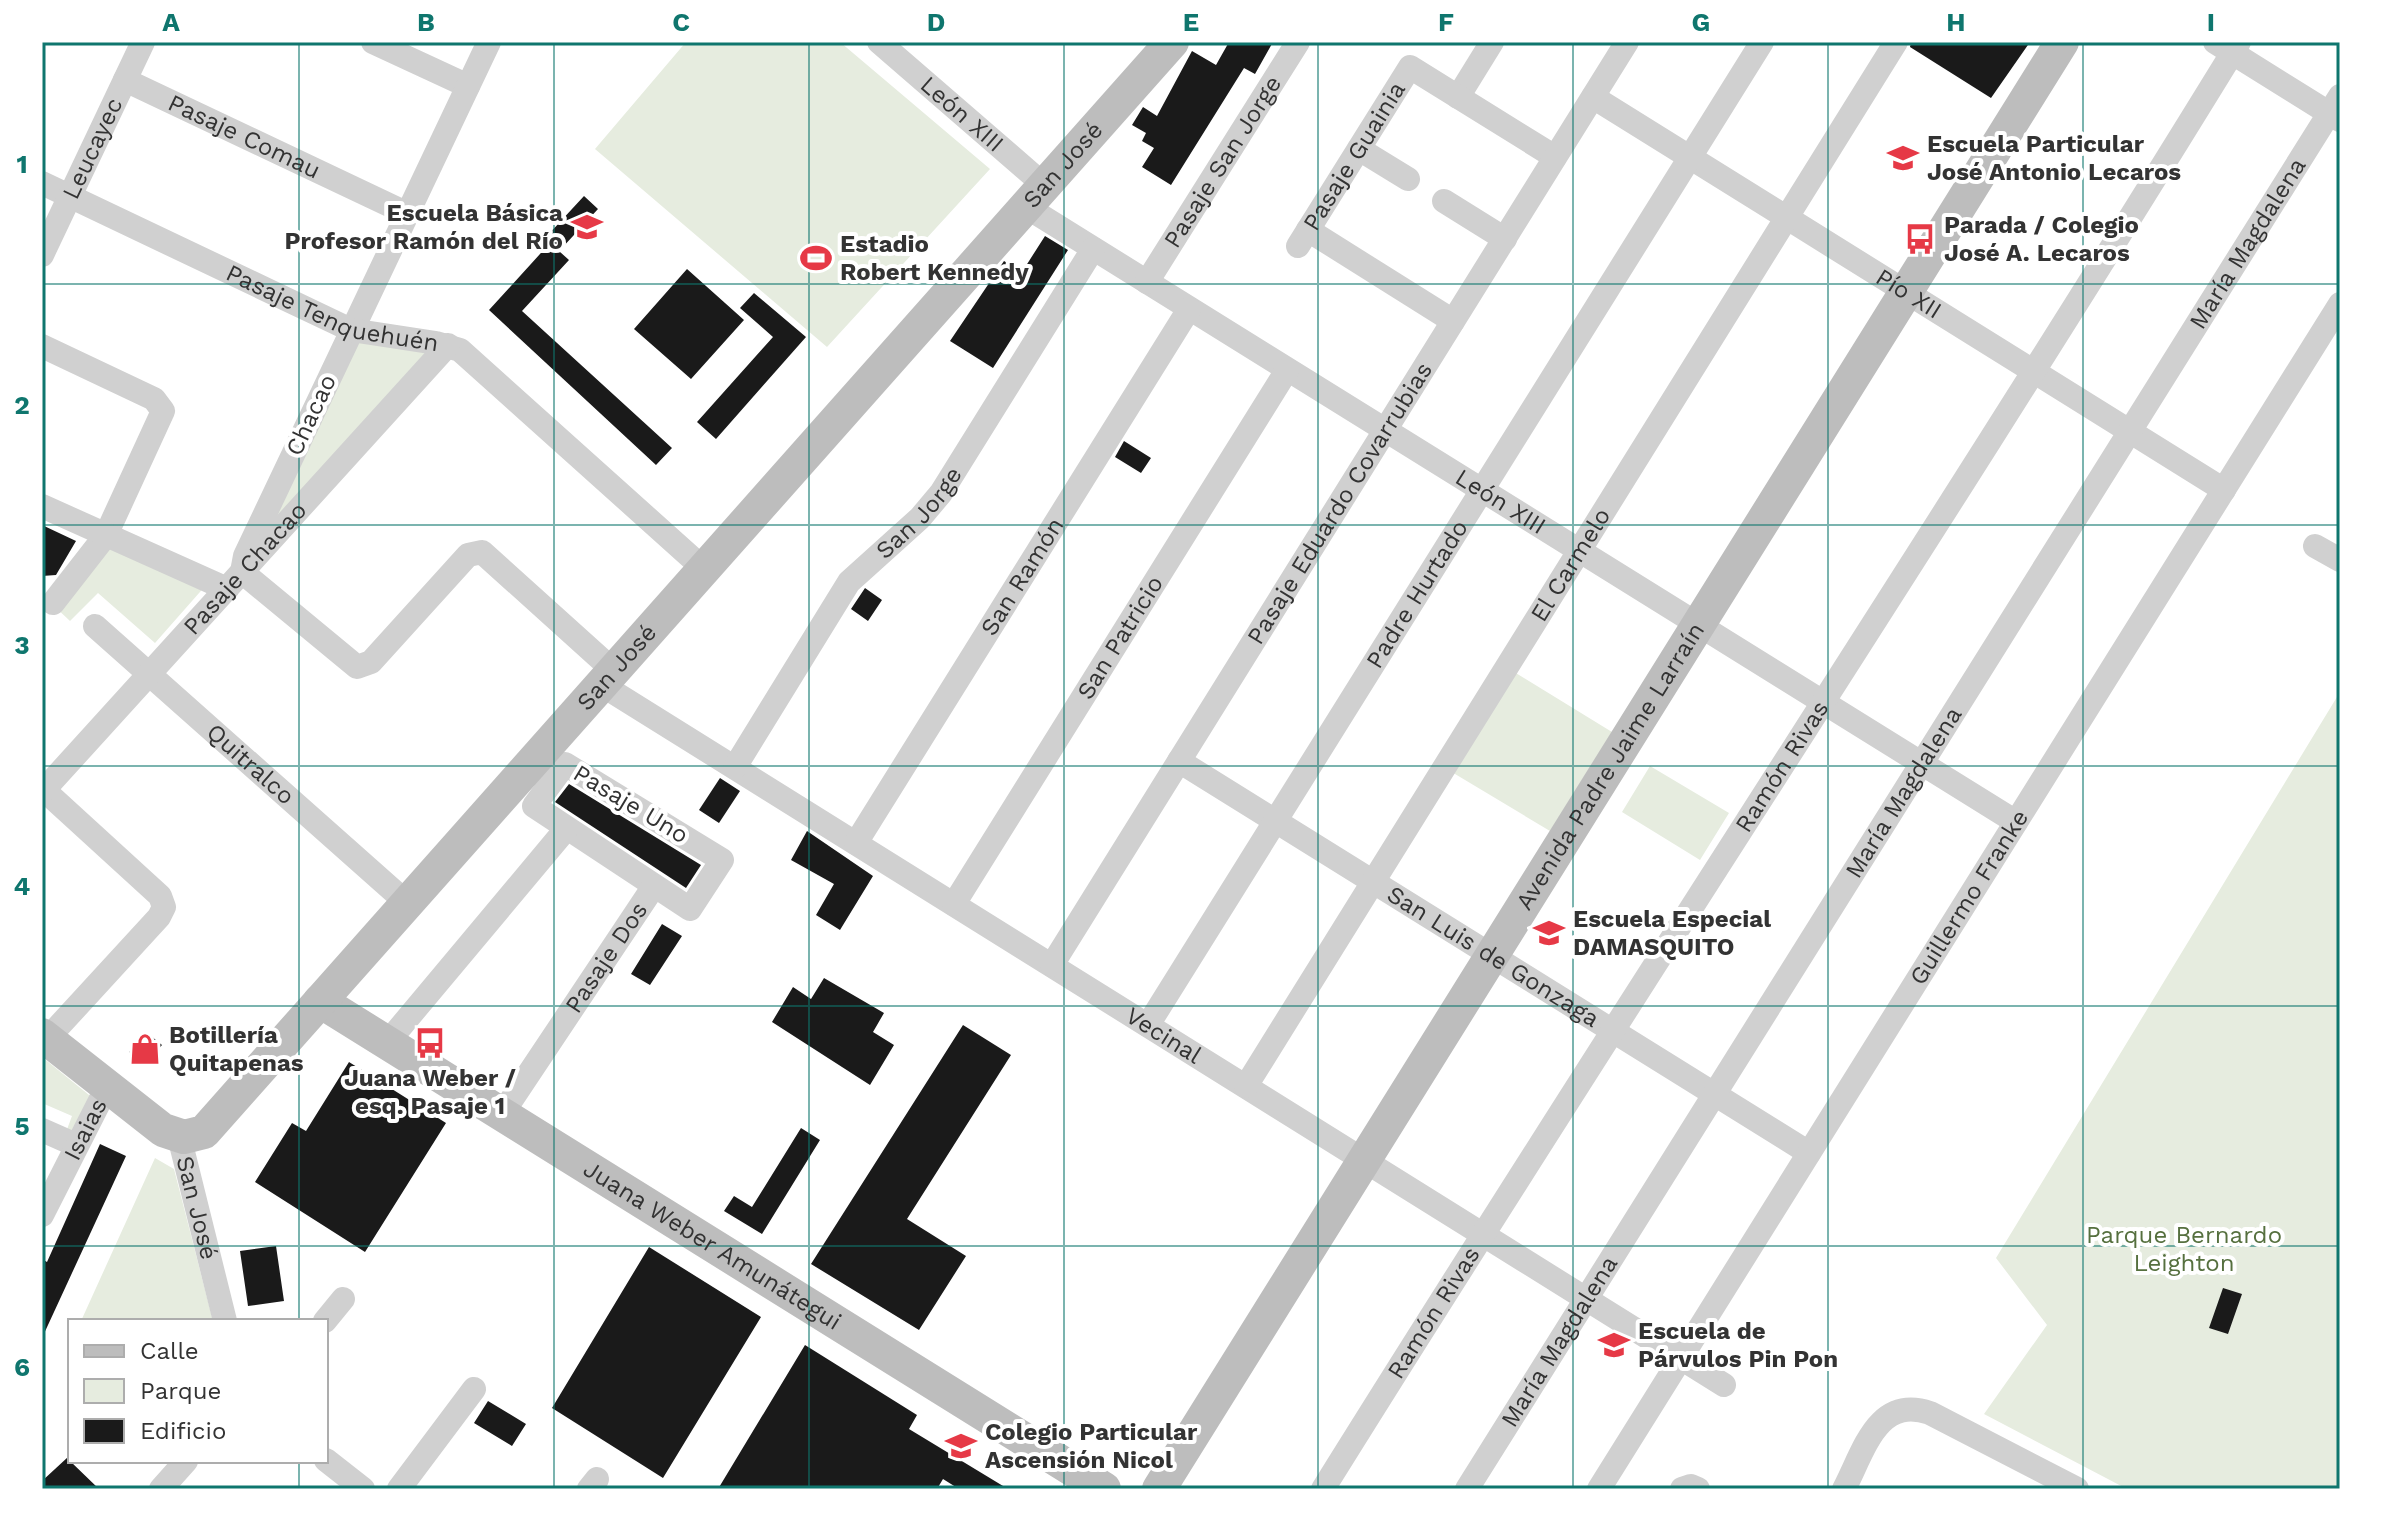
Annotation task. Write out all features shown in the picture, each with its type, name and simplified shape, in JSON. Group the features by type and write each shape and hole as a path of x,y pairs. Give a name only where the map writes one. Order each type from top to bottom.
{"street":[{"name":"Leucayec","path":"42,255 143,42"},
{"path":"373,42 468,86"},
{"name":"Chacao","path":"234,580 489,42"},
{"name":"León XIII","path":"879,42 1093,249 2016,822"},
{"name":"San José","path":"225,1319 179,1136 204,1132 1172,42"},
{"name":"Pasaje San Jorge","path":"1147,282 1298,42"},
{"path":"1492,42 1458,97 1555,157"},
{"name":"Pasaje Eduardo Covarrubias","path":"1052,965 1627,42"},
{"name":"Padre Hurtado","path":"1148,1025 1762,42"},
{"name":"El Carmelo","path":"1246,1086 1896,42"},
{"name":"Avenida Padre Jaime Larraín","path":"1159,1489 2062,42"},
{"path":"2229,46 2336,110"},
{"name":"Ramón Rivas","path":"1323,1489 1482,1234 1824,704 2033,371 2229,46"},
{"name":"Pasaje Guainia","path":"1453,321 1303,238 1410,67 1458,97"},
{"name":"Pasaje Comau","path":"125,80 406,213"},
{"name":"Pío XII","path":"1593,97 2224,490"},
{"name":"María Magdalena","path":"1467,1489 2130,431 2336,110"},
{"path":"1359,149 1408,179"},
{"name":"Pasaje Tenquehuén","path":"42,183 351,330 448,345 469,357 704,569"},
{"path":"1444,201 1505,239"},
{"name":"San Jorge","path":"735,767 849,582 920,518 941,493 1093,249"},
{"name":"Guillermo Franke","path":"1599,1489 2340,304"},
{"name":"San Ramón","path":"856,843 1189,309"},
{"name":"Pasaje Chacao","path":"43,791 448,345"},
{"path":"42,346 159,402 161,416 106,535 53,603"},
{"name":"San Patricio","path":"954,904 1287,370"},
{"path":"42,506 106,535 234,580"},
{"path":"2315,546 2340,560"},
{"name":"Vecinal","path":"234,580 357,667 371,662 468,555 482,552 608,678 735,767 1724,1385"},
{"name":"Quitralco","path":"95,626 407,903"},
{"name":"San Luis de Gonzaga","path":"1179,761 1809,1153"},
{"name":"Pasaje Uno","path":"566,829 534,806 565,764 722,860 690,909 654,886"},
{"path":"43,791 160,896 164,907 159,917 45,1037 163,1130 179,1136"},
{"path":"387,1043 566,829"},
{"name":"Pasaje Dos","path":"502,1114 654,886 566,829"},
{"name":"Juana Weber Amunátegui","path":"320,1001 1104,1489"},
{"name":"Isaias","path":"42,1215 107,1087"},
{"path":"42,1130 76,1145"},
{"path":"327,1319 343,1299"},
{"path":"399,1489 474,1389"},
{"path":"1844,1489 1881,1420 1894,1411 1910,1409 1930,1413 2077,1489"},
{"path":"328,1462 363,1489"},
{"path":"161,1489 184,1463"}],"green space":[{"name":"Estadio Robert Kennedy","path":"686,42 840,42 990,169 827,347 595,149"},
{"path":"359,333 441,348 250,558"},
{"path":"100,537 207,584 155,643 98,593 70,621 53,605"},
{"path":"1506,667 1612,732 1550,831 1445,768"},
{"name":"Parque Bernardo Leighton","path":"2340,692 2340,1489 2127,1489 1984,1414 2047,1325 1996,1258"},
{"path":"1650,766 1729,813 1700,860 1622,812"},
{"path":"42,1057 94,1099 79,1131 66,1132 72,1116 42,1103"},
{"path":"155,1158 174,1169 212,1319 82,1319"}],"building":[{"path":"1229,42 1273,42 1255,74 1244,68 1171,185 1142,167 1154,148 1142,141 1146,133 1132,125 1143,107 1157,116 1192,51 1216,65"},
{"path":"1911,42 2030,42 1991,98 1910,47"},
{"path":"584,196 598,209 561,249 547,236"},
{"path":"1045,236 1068,250 993,368 950,341 1004,261 1022,272"},
{"path":"550,243 569,260 522,311 672,448 656,465 489,310"},
{"path":"687,269 744,320 691,379 634,329"},
{"path":"754,293 806,337 716,439 697,422 773,337 740,308"},
{"path":"1124,441 1151,458 1141,473 1115,457"},
{"path":"42,525 76,541 56,575 42,576"},
{"path":"865,588 882,600 868,621 851,609"},
{"path":"720,778 740,791 719,823 699,810"},
{"path":"569,784 701,865 686,888 555,802"},
{"path":"807,831 873,876 840,930 816,915 834,884 791,860"},
{"path":"662,924 682,936 650,985 631,974"},
{"path":"824,978 884,1013 873,1032 894,1045 870,1085 772,1022 793,987 811,999"},
{"path":"963,1025 1011,1055 907,1219 966,1256 919,1330 811,1264"},
{"name":"Botillería Quitapenas","path":"146,1032 162,1045 144,1066 129,1052"},
{"path":"349,1062 446,1123 365,1252 255,1182 292,1123 306,1131"},
{"path":"801,1128 820,1140 762,1234 724,1211 734,1196 752,1207"},
{"path":"100,1144 126,1156 42,1338 42,1259 47,1262"},
{"path":"276,1246 284,1301 248,1306 240,1251"},
{"path":"649,1247 761,1317 663,1478 552,1408"},
{"path":"2223,1288 2242,1294 2228,1334 2209,1328"},
{"path":"805,1345 917,1415 909,1429 1008,1489 959,1489 943,1479 937,1489 718,1489"},
{"path":"488,1401 526,1424 512,1446 474,1423"},
{"path":"68,1457 68,1463 72,1463 99,1489 42,1489 42,1481"}],"place":[{"name":"Escuela Particular José Antonio Lecaros","path":"1903,158"},
{"name":"Escuela Básica Profesor Ramón del Río","path":"587,227"},
{"name":"Parada / Colegio José A. Lecaros","path":"1920,239"},
{"name":"Estadio Robert Kennedy","path":"816,258"},
{"name":"Escuela Especial DAMASQUITO","path":"1549,933"},
{"name":"Juana Weber / esq. Pasaje 1","path":"430,1043"},
{"name":"Botillería Quitapenas","path":"145,1049"},
{"name":"Escuela de Párvulos Pin Pon","path":"1614,1345"},
{"name":"Colegio Particular Ascensión Nicol","path":"961,1446"}]}
